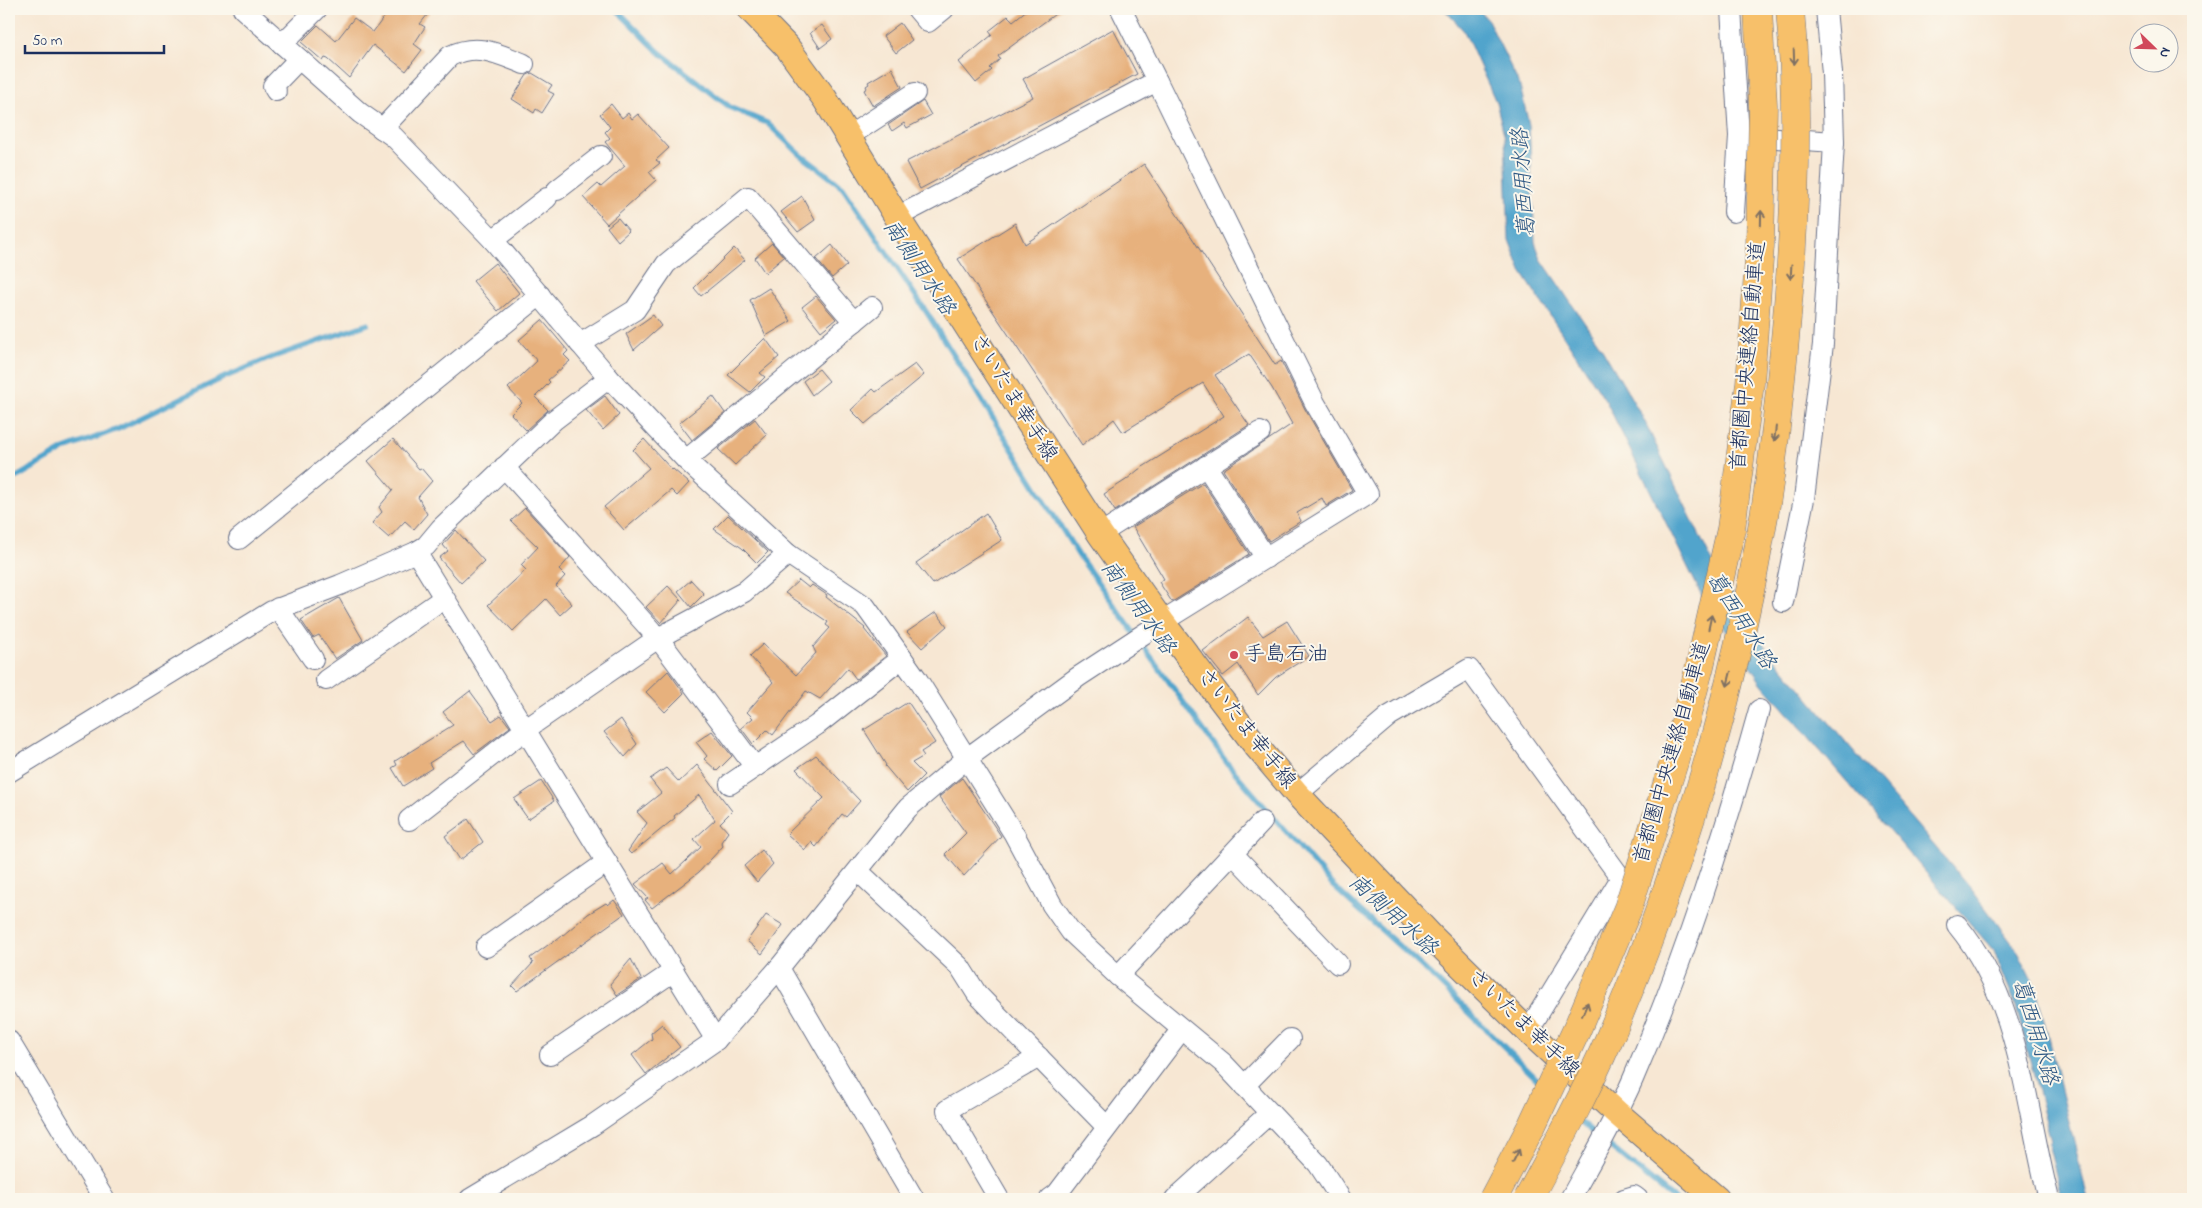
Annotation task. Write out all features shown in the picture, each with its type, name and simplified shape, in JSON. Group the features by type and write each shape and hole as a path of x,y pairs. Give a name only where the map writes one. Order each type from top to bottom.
{"highway":[{"name":"首都圏中央連絡自動車道","path":"1493,1199 1532,1125 1573,1038 1628,908 1675,759 1700,666 1731,528 1750,383 1760,246 1763,105 1758,9"},
{"name":"首都圏中央連絡自動車道","path":"1528,1199 1563,1134 1608,1042 1647,946 1678,858 1702,778 1725,697 1748,600 1766,505 1790,280 1795,182 1796,103 1790,9"}],"main road":[{"name":"さいたま幸手線","path":"750,9 805,70 1100,534 1162,622 1257,747 1297,794 1433,938 1528,1031 1617,1113 1717,1199"}],"street":[{"path":"243,9 360,113 394,137 493,240 609,378 686,460 788,554 865,606 902,658 1014,834 1052,905 1071,932 1118,976 1223,1064 1318,1164 1342,1199"},
{"path":"282,44 317,9"},
{"path":"917,9 928,22 944,9"},
{"path":"470,1199 593,1126 716,1040 779,968 908,808 966,759 1078,678 1162,622 1368,494 1315,403 1121,9"},
{"path":"1731,9 1739,136 1734,212"},
{"path":"1783,602 1804,499 1823,344 1834,142 1832,73 1826,9"},
{"path":"382,129 450,56 460,51 499,52 524,64"},
{"path":"276,91 273,86 299,59"},
{"path":"898,217 1157,81"},
{"path":"848,136 915,94"},
{"path":"1739,136 1834,142"},
{"path":"493,240 601,156"},
{"path":"580,344 635,310 666,264 748,197 854,322"},
{"path":"239,539 540,295"},
{"path":"686,460 872,307"},
{"path":"9,772 278,608 340,585 426,546 441,528 554,420 609,378"},
{"path":"1100,534 1260,432"},
{"path":"1206,466 1266,558"},
{"path":"504,467 658,638 755,767"},
{"path":"416,552 716,1040"},
{"path":"409,820 526,729 658,638 744,592 788,554"},
{"path":"326,680 444,598"},
{"path":"278,608 313,658"},
{"path":"730,784 817,725 902,658"},
{"path":"1297,794 1389,716 1469,669 1621,878 1528,1031"},
{"path":"1570,1199 1617,1113 1685,952 1724,834 1759,710"},
{"path":"1118,976 1262,822"},
{"path":"1233,854 1338,964"},
{"path":"486,947 607,862"},
{"path":"858,871 960,967 977,994 1107,1127"},
{"path":"1957,925 1987,970 2002,1005 2012,1036 2031,1113 2049,1199"},
{"path":"779,968 914,1199"},
{"path":"550,1055 674,971"},
{"path":"1050,1199 1057,1194 1181,1030"},
{"path":"1244,1086 1290,1039"},
{"path":"9,1042 104,1199"},
{"path":"999,1199 948,1110 1039,1057"},
{"path":"1175,1199 1270,1113"},
{"path":"1624,1199 1634,1196 1638,1199"}],"water":[{"name":"葛西用水路","path":"1444,9 1478,9 1488,20 1520,86 1529,125 1535,242 1541,259 1601,347 1642,416 1710,557 1771,654 1972,890 2017,950 2036,988 2088,1199 2062,1199 2048,1143 2051,1141 2015,1003 1994,951 1762,684 1702,596 1606,401 1521,271 1509,240 1505,138 1496,102 1464,31"}],"building":[{"path":"390,9 432,9 420,24 425,27 414,44 422,50 406,71 373,45 349,78 328,59 325,58 323,61 301,42 318,25 336,41 354,18 373,32"},
{"path":"1028,9 1062,9 998,56 1000,59 990,68 992,70 976,83 959,62 992,35 989,31 1008,16 1013,21"},
{"path":"900,23 912,40 896,53 883,36"},
{"path":"822,25 832,39 820,48 810,33"},
{"path":"1113,29 1137,74 920,189 906,162 1033,97 1023,79"},
{"path":"892,68 902,87 873,106 864,90 869,84 868,82"},
{"path":"532,73 552,85 548,91 554,94 542,113 536,109 534,113 512,99 527,75"},
{"path":"923,101 931,115 907,128 904,123 892,131 888,125"},
{"path":"611,104 622,118 628,113 632,119 638,114 669,148 656,160 660,163 649,172 656,180 607,224 583,197 598,184 601,187 625,166 605,142 610,138 605,132 610,127 600,114"},
{"path":"1144,164 1275,365 1281,361 1305,409 1352,490 1326,506 1322,498 1297,513 1301,521 1269,541 1223,470 1292,424 1272,388 1249,354 1215,375 1249,425 1115,511 1104,494 1138,470 1224,416 1203,383 1123,432 1114,419 1082,445 958,259 1015,223 1025,244"},
{"path":"802,196 815,220 798,232 781,212"},
{"path":"618,218 629,231 618,241 607,227"},
{"path":"772,243 784,257 765,273 755,258"},
{"path":"832,245 847,265 832,278 816,259"},
{"path":"734,248 745,260 701,296 694,288"},
{"path":"495,263 519,293 498,311 473,281"},
{"path":"769,288 791,321 766,336 750,300"},
{"path":"816,296 836,319 821,331 802,307"},
{"path":"653,315 661,326 634,350 626,334"},
{"path":"542,320 568,351 564,355 570,361 548,380 550,382 535,397 548,410 526,430 511,414 522,403 508,388 537,361 519,340"},
{"path":"765,338 779,357 760,373 765,377 750,392 728,375"},
{"path":"915,364 924,375 865,424 851,410 873,389 876,392"},
{"path":"819,369 829,381 812,395 803,381"},
{"path":"605,396 619,415 603,430 586,410"},
{"path":"713,396 725,413 692,440 679,423"},
{"path":"755,419 767,435 735,465 718,449"},
{"path":"393,439 432,481 418,497 427,514 414,529 405,521 389,538 372,523 382,512 379,507 393,490 368,461"},
{"path":"644,439 672,470 689,483 677,496 671,490 624,530 604,507 649,468 633,450"},
{"path":"1203,483 1249,554 1172,602 1159,582 1164,579 1133,527"},
{"path":"525,508 570,557 559,570 565,576 556,586 572,604 560,615 546,599 513,631 488,605 526,570 521,565 538,547 511,521"},
{"path":"986,513 1002,540 933,584 916,563"},
{"path":"728,515 768,552 757,563 742,548 714,529"},
{"path":"456,530 484,561 461,583 439,558 448,551 443,545"},
{"path":"691,580 704,594 691,607 678,591"},
{"path":"799,580 809,588 812,585 827,595 826,597 865,628 886,656 856,679 848,668 820,699 806,691 773,735 767,730 753,744 741,728 753,718 747,712 773,682 750,656 763,644 796,675 816,653 813,647 830,628 826,625 828,622 785,593"},
{"path":"668,586 681,600 661,623 646,607"},
{"path":"339,598 363,640 335,659 319,635 313,638 301,620"},
{"path":"936,612 947,626 922,648 907,632"},
{"name":"手島石油","path":"1248,617 1263,636 1287,621 1309,656 1276,677 1258,695 1238,664 1223,676 1203,651"},
{"path":"668,671 684,693 665,712 646,692"},
{"path":"470,691 492,721 501,715 510,727 474,754 464,741 429,763 432,768 403,786 392,768 397,765 395,761 453,725 443,712"},
{"path":"908,702 935,743 921,752 924,756 912,763 924,775 907,792 885,766 864,730"},
{"path":"621,719 637,744 625,757 604,732"},
{"path":"712,731 732,756 717,771 704,759 707,756 696,742"},
{"path":"816,755 860,801 846,817 842,814 816,847 811,842 805,850 787,834 824,798 796,769"},
{"path":"697,765 732,811 720,823 728,832 721,842 723,846 699,872 652,908 645,900 648,898 635,884 663,863 672,874 701,847 694,839 715,820 699,795 674,816 675,818 631,854 628,851 647,823 637,812 661,793 650,779 666,768 679,782"},
{"path":"962,778 1001,836 964,876 945,854 966,833 939,797"},
{"path":"541,781 554,801 528,819 514,799"},
{"path":"468,819 483,842 460,860 445,836"},
{"path":"762,850 773,864 757,882 744,866"},
{"path":"614,900 624,914 517,991 512,986 533,963 530,958 556,941 588,914 606,903 608,905"},
{"path":"766,915 783,925 762,954 747,941"},
{"path":"631,959 641,979 617,995 610,984"},
{"path":"662,1024 680,1047 646,1074 632,1055 652,1039 651,1033"}],"waterway":[{"name":"南側用水路","path":"616,9 658,51 731,108 767,123 801,155 843,187 929,316 1079,556 1227,763 1333,886 1431,975 1542,1084"},
{"path":"9,479 17,477 65,449 118,429 225,377 273,357 368,324"},
{"name":"南側用水路","path":"1579,1121 1674,1199"}],"place":[{"name":"手島石油","path":"1234,655"}]}
